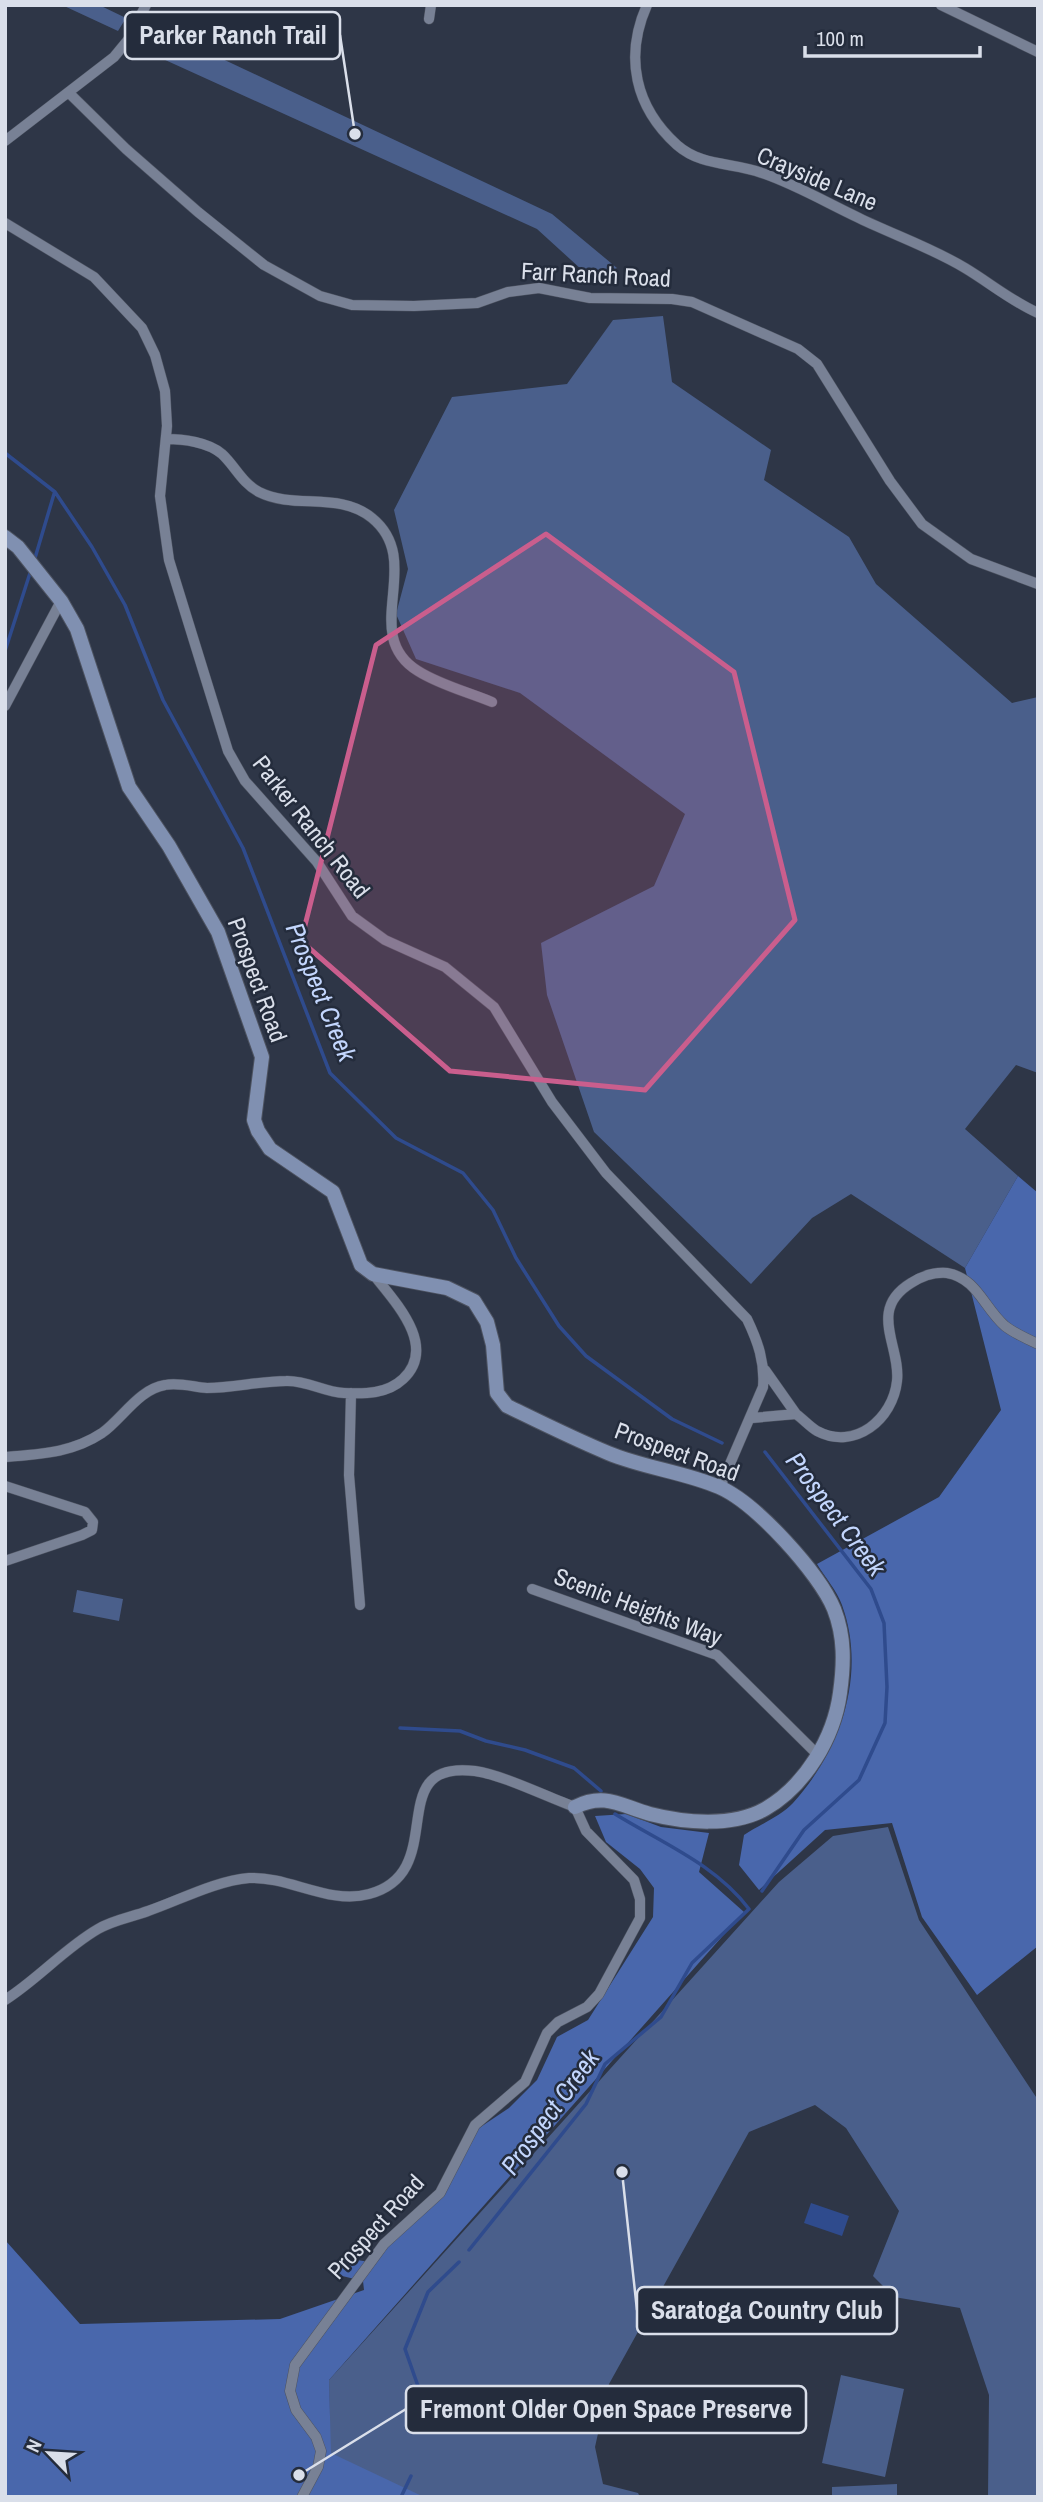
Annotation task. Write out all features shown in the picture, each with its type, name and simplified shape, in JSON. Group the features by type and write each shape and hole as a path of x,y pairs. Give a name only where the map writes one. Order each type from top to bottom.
{"street":[{"path":"5,141 114,57 128,40 146,5"},
{"path":"429,19 431,5"},
{"name":"Crayside Lane","path":"647,5 634,51 635,76 644,105 660,128 679,147 705,162 761,172 965,268 1008,299 1038,313"},
{"path":"940,5 1038,52"},
{"name":"Farr Ranch Road","path":"69,93 126,149 198,212 264,265 320,296 352,305 414,306 477,303 508,292 539,288 590,298 672,299 692,302 798,349 817,364 890,481 922,524 971,559 1038,584"},
{"name":"Parker Ranch Road","path":"5,223 93,276 142,328 155,355 165,391 166,439 160,496 169,560 228,751 245,781 317,862 352,916 385,940 445,967 494,1007 552,1102 606,1174 747,1319 758,1341 765,1370 763,1387 720,1488"},
{"path":"166,439 202,444 221,453 240,477 259,492 279,498 342,503 360,509 375,520 393,549 397,572 391,632 399,651 417,670 492,702"},
{"name":"Prospect Road","path":"5,537 18,547 61,601 77,629 129,787 169,846 218,932 262,1057 254,1120 270,1149 333,1192 361,1265 373,1274 447,1288 474,1301 487,1322 493,1345 497,1393 507,1406 610,1454 720,1488 748,1506 803,1560 834,1609 845,1656 837,1713 818,1755 783,1797 748,1817 705,1822 652,1815 609,1801 592,1799 575,1807 586,1831 634,1880 640,1899 640,1917 599,1994 587,2007 558,2022 547,2033 525,2082 475,2125 440,2193 384,2244 295,2365 289,2391 296,2410 316,2437 321,2451 318,2467 302,2497"},
{"path":"5,706 61,601"},
{"path":"752,1418 796,1414 817,1431 841,1438 856,1435 878,1423 893,1402 898,1377 887,1327 888,1314 893,1302 908,1285 926,1275 944,1273 965,1281 982,1295 1005,1326 1038,1343"},
{"path":"5,1457 59,1452 81,1444 102,1433 148,1391 165,1384 208,1388 289,1380 351,1393 386,1391 412,1370 418,1358 417,1346 403,1312 373,1274"},
{"name":"Parker Ranch Road","path":"765,1370 796,1414"},
{"path":"351,1393 349,1475 360,1605"},
{"path":"5,1486 85,1512 93,1522 92,1530 82,1535 5,1561"},
{"name":"Scenic Heights Way","path":"532,1590 717,1656 818,1755"},
{"path":"5,2000 99,1928 234,1880 273,1880 336,1896 369,1894 396,1880 406,1868 415,1849 418,1801 430,1781 449,1771 477,1771 575,1807"}],"highlighted area":[{"path":"546,534 734,672 795,920 645,1090 450,1071 301,941 376,645"}],"shaded area":[{"path":"62,5 99,5 126,18 118,31"},
{"path":"163,31 552,214 617,268 593,280 537,229 152,54"},
{"path":"663,316 672,382 771,450 764,480 849,537 876,584 1012,703 1038,697 1038,1073 1016,1065 965,1129 1018,1176 965,1268 851,1194 812,1218 751,1284 594,1132 547,995 541,943 654,886 685,814 520,693 416,659 396,614 408,569 394,510 452,397 567,384 613,320"},
{"path":"1018,1176 1038,1193 1038,1946 977,1995 922,1917 892,1823 825,1830 759,1890 739,1865 744,1835 788,1808 810,1782 836,1735 845,1710 852,1658 849,1631 840,1600 817,1564 939,1497 1001,1410 965,1268"},
{"path":"77,1590 123,1599 119,1621 73,1612"},
{"path":"626,1814 661,1827 709,1833 699,1872 744,1912 329,2380 331,2453 424,2497 5,2497 5,2240 80,2324 280,2319 364,2290 363,2281 338,2275 343,2258 370,2262 442,2196 479,2128 509,2108 537,2080 557,2037 588,2020 653,1917 654,1888 640,1869 606,1842 595,1816"},
{"path":"888,1827 919,1920 1038,2100 1038,2497 988,2497 989,2395 960,2308 894,2297 873,2276 899,2211 846,2128 815,2105 749,2132 609,2384 595,2447 603,2484 638,2493 640,2497 211,2497 330,2453 329,2380 779,1882 833,1836"},
{"path":"811,2203 849,2216 842,2236 804,2223"},
{"path":"841,2375 904,2389 885,2477 822,2463"},
{"path":"897,2484 897,2497 832,2497 832,2487"}],"waterway":[{"name":"Prospect Creek","path":"5,453 55,492 92,547 125,605 163,700 243,848 330,1073 396,1138 463,1173 493,1210 516,1258 559,1326 586,1356 672,1419 722,1443"},
{"path":"35,558 54,494"},
{"path":"5,651 31,570"},
{"name":"Prospect Creek","path":"762,1891 804,1830 859,1780 885,1723 887,1687 884,1623 871,1589 765,1452"},
{"path":"400,1728 460,1731 486,1741 525,1750 574,1768 601,1791"},
{"name":"Prospect Creek","path":"469,2250 586,2104 605,2064 661,2017 692,1963 749,1909 735,1893 704,1867 615,1814"},
{"name":"Prospect Creek","path":"425,2406 405,2349 428,2292 459,2262"},
{"name":"Prospect Creek","path":"401,2497 411,2476"}],"place":[{"name":"Parker Ranch Trail","path":"355,134"},
{"name":"Saratoga Country Club","path":"622,2172"},
{"name":"Fremont Older Open Space Preserve","path":"299,2475"}]}
